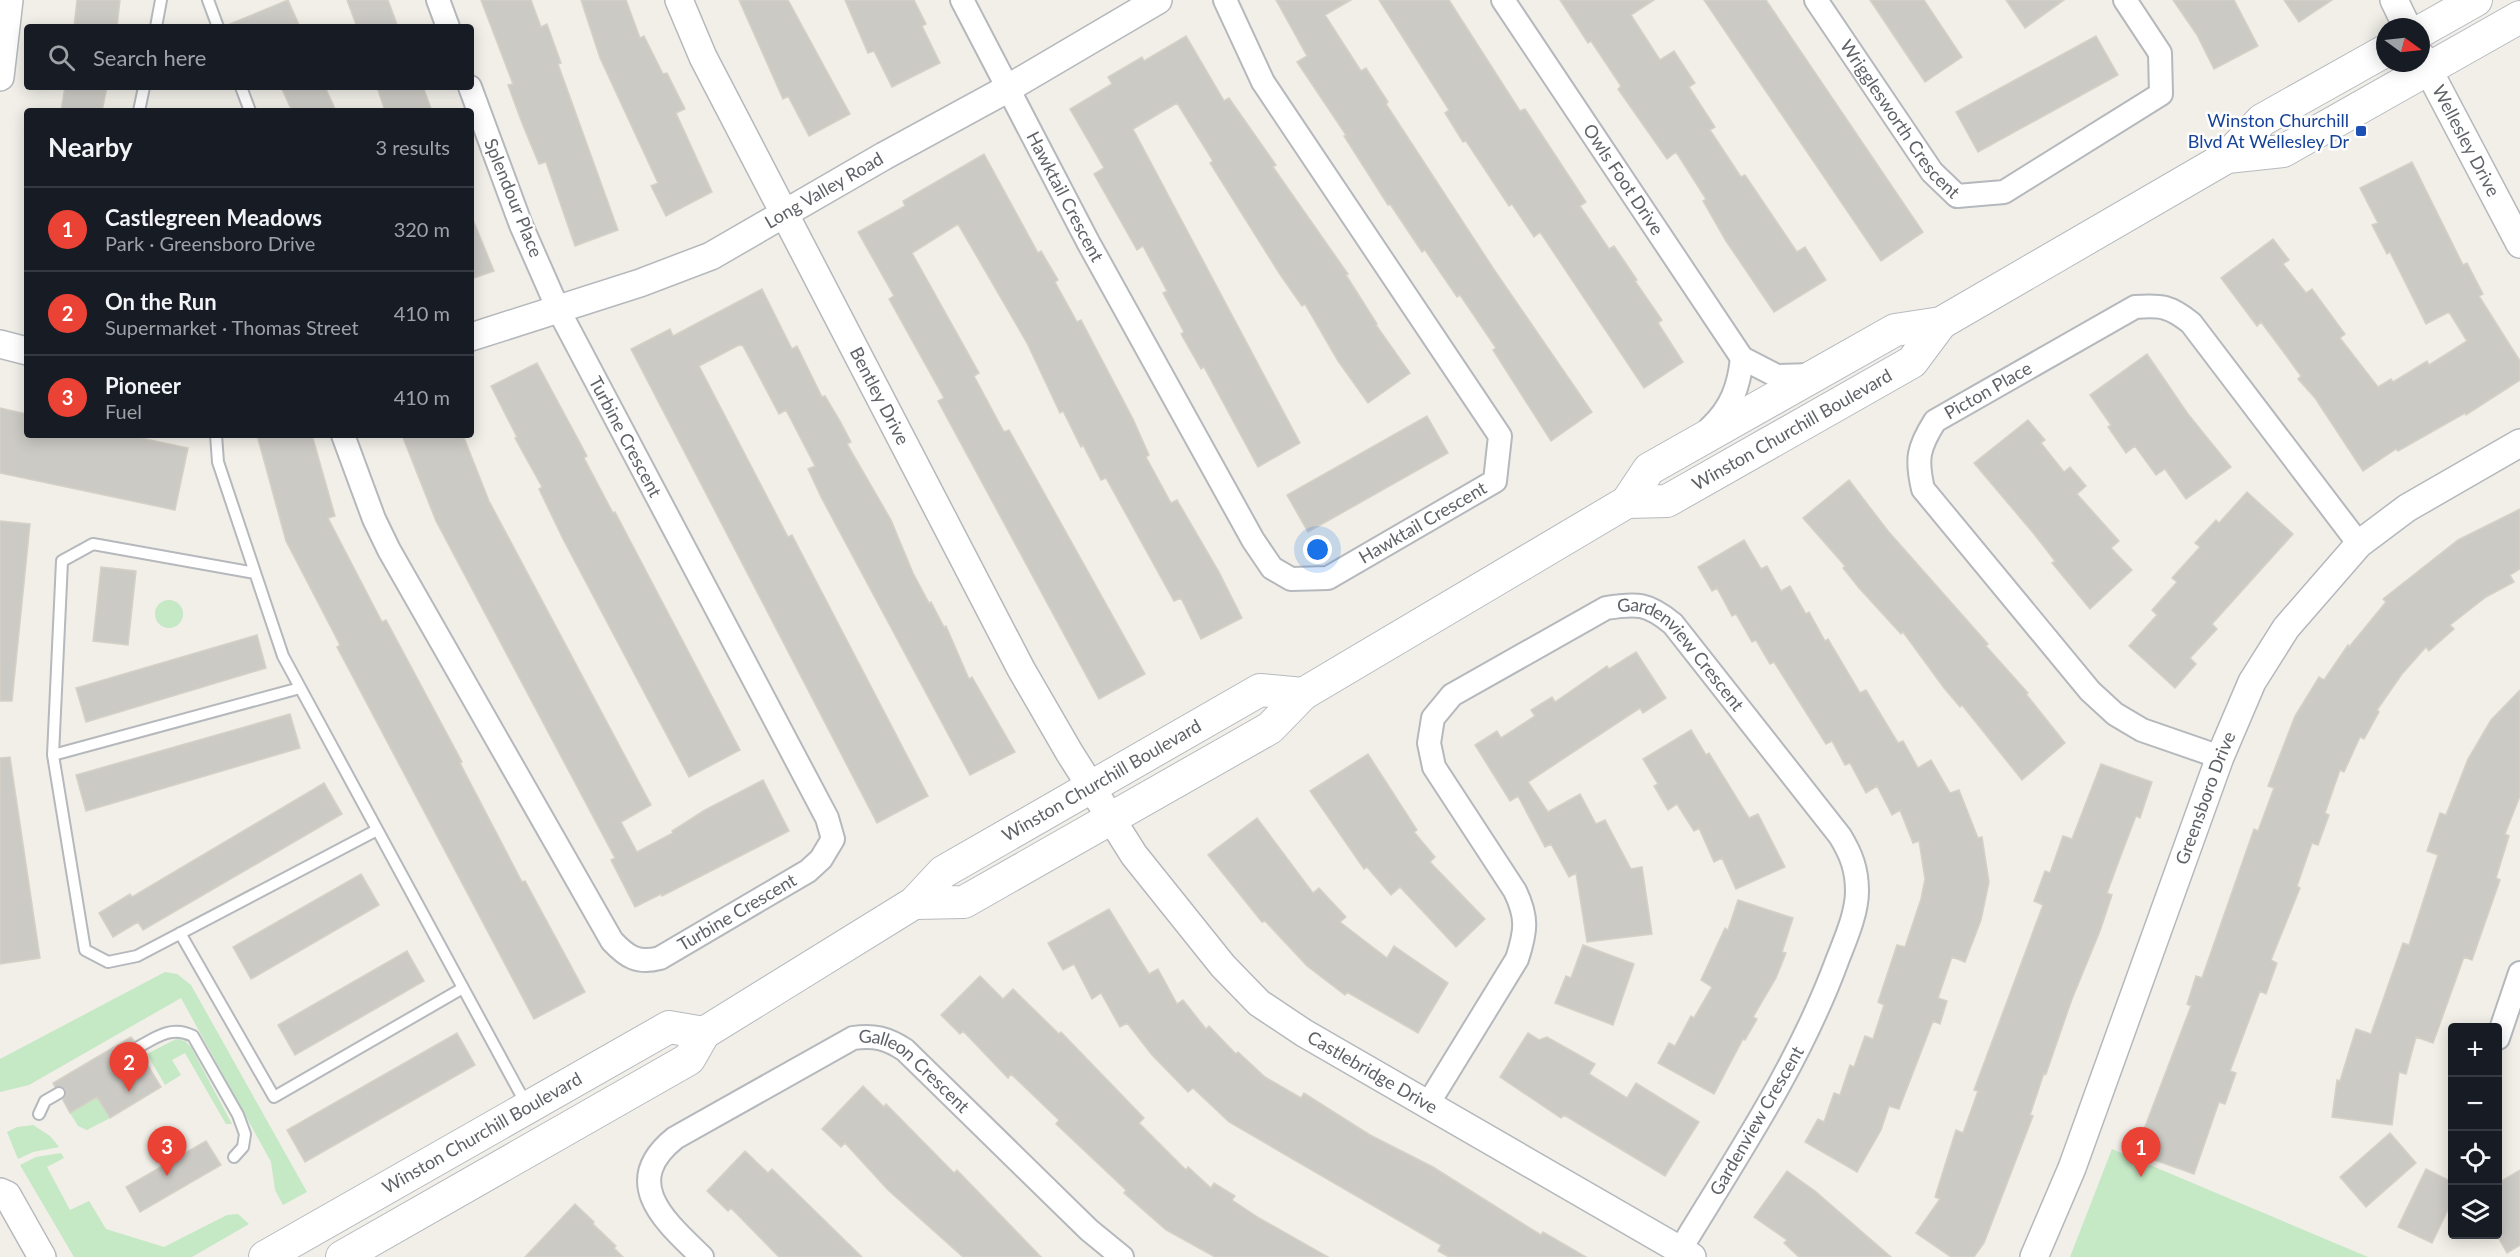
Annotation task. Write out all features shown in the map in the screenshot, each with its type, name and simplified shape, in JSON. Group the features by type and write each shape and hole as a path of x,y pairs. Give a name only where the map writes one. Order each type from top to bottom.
{"main road":[{"path":"2430,26 2476,0"},
{"name":"Winston Churchill Boulevard","path":"2430,60 2520,17"},
{"name":"Winston Churchill Boulevard","path":"914,903 964,902 1270,728 1303,694 1627,502 1649,469 1894,330 1941,323 2226,157 2262,120 2376,56"},
{"name":"Winston Churchill Boulevard","path":"2226,157 2283,151 2410,72"},
{"name":"Winston Churchill Boulevard","path":"1627,502 1667,501 1698,484 1912,362 1941,323"},
{"name":"Winston Churchill Boulevard","path":"342,1257 689,1059 704,1033 914,903 943,872 1260,690 1303,694"},
{"name":"Winston Churchill Boulevard","path":"265,1257 669,1027 704,1033"}],"street":[{"path":"0,77 9,0"},
{"path":"438,0 447,24"},
{"name":"Bentley Drive","path":"679,0 703,57 1021,669 1111,819"},
{"path":"962,0 1007,89"},
{"name":"Long Valley Road","path":"474,336 711,256 884,156 1007,89 1158,0"},
{"name":"Hawktail Crescent","path":"1007,89 1220,483 1272,568 1291,579 1328,578 1495,481 1500,436 1263,82 1225,0"},
{"name":"Owls Foot Drive","path":"1503,0 1742,358 1777,376 1813,375"},
{"name":"Wrigglesworth Crescent","path":"1816,0 1932,172 1957,196 2004,192 2161,94 2160,53 2125,0"},
{"path":"2394,0 2403,18"},
{"name":"Wellesley Drive","path":"2429,72 2520,244"},
{"name":"Splendour Place","path":"471,90 521,225 558,309"},
{"name":"Picton Place","path":"2220,757 2142,730 2115,714 2090,691 1923,489 1918,467 1921,443 1935,421 2135,307 2157,306 2175,310 2191,323 2360,544"},
{"name":"Turbine Crescent","path":"344,438 374,519 389,550 612,941 622,951 638,961 660,958 808,871 820,859 833,839 827,818 558,309"},
{"path":"0,344 24,350"},
{"path":"1689,446 1723,416 1739,385 1742,358"},
{"name":"Greensboro Drive","path":"2034,1257 2072,1168 2220,757 2252,682 2286,628 2360,544 2407,508 2520,443"},
{"name":"Gardenview Crescent","path":"1428,1104 1517,959 1524,936 1525,912 1515,891 1434,767 1429,743 1432,718 1452,694 1606,608 1633,603 1656,609 1673,624 1840,836 1854,860 1858,892 1850,928 1819,1009 1787,1073 1686,1253"},
{"name":"Castlebridge Drive","path":"1111,819 1134,855 1216,957 1259,1003 1304,1033 1686,1253"},
{"path":"2502,1026 2520,973"},
{"name":"Galleon Crescent","path":"702,1257 668,1223 650,1194 650,1178 654,1162 664,1147 675,1138 853,1038 872,1035 890,1041 905,1050 1089,1230 1122,1257"},
{"path":"0,1192 7,1195 42,1257"}],"lane":[{"path":"157,24 161,0"},
{"path":"208,0 217,24"},
{"path":"140,108 143,90"},
{"path":"242,90 249,108"},
{"path":"216,438 218,462 283,656 528,1107"},
{"path":"255,573 93,544 62,561 53,755 85,951 108,963 137,956 377,830"},
{"path":"53,755 300,688"},
{"path":"180,933 274,1097 463,988"},
{"path":"137,1048 164,1033 176,1031 193,1036 244,1129 243,1147 234,1157"},
{"path":"39,1114 45,1101 59,1093"}],"green space":[{"path":"169,600 179,604 183,614 179,624 169,628 159,624 155,614 159,604"},
{"path":"165,972 177,974 191,985 307,1192 283,1205 275,1190 271,1162 181,998 29,1085 0,1092 0,1059"},
{"path":"176,1039 185,1041 191,1047 232,1124 226,1124 185,1053 172,1060 181,1075 165,1085 147,1054"},
{"path":"97,1097 110,1118 87,1130 78,1126 70,1113"},
{"path":"33,1125 50,1136 59,1147 33,1152 18,1159 7,1132 17,1127"},
{"path":"2112,1149 2368,1257 2070,1257"},
{"path":"61,1153 64,1158 47,1167 70,1210 89,1201 106,1229 164,1247 227,1215 238,1214 249,1224 192,1257 74,1257 20,1165 36,1157"}],"building":[{"path":"77,0 120,0 117,24 74,24"},
{"path":"288,0 299,24 230,24"},
{"path":"347,0 388,0 397,24 356,24"},
{"path":"481,0 531,0 541,27 547,24 561,63 558,64 618,230 575,246 546,162 539,164 522,123 508,85 513,84"},
{"path":"581,0 626,0 640,38 644,36 663,74 667,73 685,109 676,113 712,192 666,216 651,186 658,183 600,58"},
{"path":"739,0 788,0 850,114 809,136 788,96 783,99"},
{"path":"845,0 914,0 926,24 922,26 940,63 892,87 874,51 868,53"},
{"path":"1276,0 1351,0 1325,15 1361,71 1366,68 1388,102 1386,104 1495,271 1592,412 1551,441 1493,350 1496,348 1460,295 1457,297 1425,250 1422,252 1390,204 1388,205 1344,136 1346,135 1297,62 1307,56"},
{"path":"1379,0 1449,0 1520,111 1525,109 1586,202 1580,206 1609,249 1614,246 1637,280 1635,281 1662,320 1658,323 1683,362 1644,388 1540,232 1534,237 1512,204 1509,206 1466,141 1463,142 1445,113 1449,110"},
{"path":"1560,0 1654,0 1631,15 1660,60 1674,51 1695,83 1689,87 1715,127 1710,130 1741,177 1745,175 1797,252 1805,247 1826,280 1774,312 1726,241 1703,201 1706,199 1676,152 1667,159 1618,89 1621,86 1591,41 1588,43"},
{"path":"1704,0 1766,0 1923,232 1881,261"},
{"path":"1870,0 1924,0 1962,57 1925,82"},
{"path":"2006,0 2064,0 2025,28"},
{"path":"2173,0 2234,0 2258,46 2214,69 2197,35"},
{"path":"2284,0 2332,0 2299,22"},
{"path":"1186,36 1224,101 1229,98 1276,165 1273,167 1348,274 1346,275 1376,325 1410,373 1368,403 1338,361 1305,304 1302,306 1279,273 1210,163 1213,161 1177,103 1133,129 1300,443 1258,467 1204,367 1201,369 1181,334 1184,332 1163,293 1167,291 1143,246 1137,250 1094,174 1104,168 1070,109 1112,84 1108,77 1142,57 1144,61"},
{"path":"2096,36 2118,75 1978,152 1956,112"},
{"path":"64,90 106,90 103,108 62,108"},
{"path":"282,90 326,90 335,108 291,108"},
{"path":"378,90 424,90 431,108 384,108"},
{"path":"984,154 1038,253 1041,251 1058,280 1055,282 1077,322 1081,320 1133,419 1149,455 1146,457 1171,503 1177,500 1219,572 1242,618 1201,639 1181,598 1174,601 1106,478 1101,480 1063,411 1060,413 1027,343 958,224 912,253 979,373 974,376 1004,432 1009,430 1145,674 1099,699 938,401 944,398 889,299 894,296 858,232 905,206 903,201"},
{"path":"2412,162 2463,265 2467,263 2483,294 2479,296 2520,361 2520,380 2466,415 2465,413 2398,451 2396,449 2363,471 2315,398 2298,379 2301,376 2282,350 2261,322 2257,326 2221,278 2273,239 2289,260 2283,264 2306,293 2312,289 2345,334 2340,338 2378,387 2391,379 2393,382 2427,361 2429,365 2467,341 2449,312 2426,324 2390,252 2387,254 2372,225 2378,223 2360,188"},
{"path":"474,222 494,271 474,278"},
{"path":"762,289 792,349 797,346 822,397 825,396 840,421 851,442 847,444 891,520 913,573 929,603 931,602 944,627 946,626 969,679 972,677 1015,752 970,775 821,497 808,469 815,466 786,410 779,414 743,346 739,345 699,366 788,537 792,535 928,796 877,823 631,349 670,329 673,336"},
{"path":"2147,354 2188,414 2231,467 2186,499 2165,469 2156,475 2135,446 2126,453 2108,427 2111,425 2090,395"},
{"path":"537,363 587,456 584,458 613,513 615,512 740,750 689,777 563,539 539,489 542,487 515,438 517,437 491,386"},
{"path":"0,408 24,413 24,438 141,438 188,448 175,510 0,473"},
{"path":"1427,416 1448,453 1308,532 1287,495"},
{"path":"2028,420 2045,440 2041,443 2064,472 2070,467 2086,486 2077,494 2119,541 2111,548 2132,570 2090,609 2052,563 2055,561 2034,534 1974,463"},
{"path":"258,438 313,438 335,516 328,518 382,622 386,620 462,762 460,763 522,882 525,881 585,992 534,1019 337,647 340,645 286,541"},
{"path":"403,438 464,438 489,501 651,805 621,822 637,852 673,833 672,831 705,810 763,780 789,831 662,896 661,894 635,907 611,860 615,858 436,521"},
{"path":"1849,480 1888,531 1988,644 1986,646 2028,693 2026,694 2065,743 2022,780 1962,705 1960,707 1944,688 1903,632 1901,634 1859,588 1843,568 1845,566 1803,518"},
{"path":"2247,492 2293,534 2212,624 2217,629 2190,658 2196,664 2175,688 2129,646 2157,615 2152,610 2177,582 2172,578 2200,547 2195,543 2216,520 2219,523"},
{"path":"2520,509 2520,569 2510,575 2514,582 2486,597 2450,625 2454,629 2429,651 2426,647 2402,674 2377,710 2379,712 2364,739 2360,737 2344,772 2340,770 2325,813 2329,815 2318,845 2312,843 2297,886 2300,888 2271,960 2277,963 2266,994 2260,991 2230,1071 2236,1073 2225,1104 2219,1102 2194,1174 2135,1153 2191,1006 2187,1004 2196,976 2202,978 2254,829 2258,831 2274,788 2268,786 2295,716 2319,677 2324,680 2348,645 2349,647 2386,602 2383,599 2458,540"},
{"path":"0,521 30,524 12,701 0,701"},
{"path":"1744,540 1761,569 1767,566 1781,591 1790,586 1806,614 1809,612 1825,641 1828,639 1860,693 1866,690 1898,743 1903,741 1918,768 1931,760 1950,793 1959,790 1978,838 1982,837 1989,882 1981,920 1965,962 1952,957 1938,998 1947,1001 1940,1024 1933,1021 1899,1109 1889,1106 1881,1130 1857,1172 1805,1142 1818,1119 1824,1122 1834,1093 1840,1095 1850,1065 1854,1067 1865,1036 1873,1039 1884,1005 1878,1002 1897,945 1905,947 1921,899 1925,879 1919,841 1913,843 1900,810 1892,815 1877,786 1866,793 1850,763 1845,765 1832,741 1826,744 1774,662 1770,664 1756,640 1752,642 1736,614 1732,616 1717,588 1712,591 1698,567"},
{"path":"101,567 136,571 128,645 93,641"},
{"path":"257,635 266,668 86,722 76,688"},
{"path":"1636,652 1666,698 1643,713 1640,708 1528,782 1548,812 1580,794 1596,824 1605,820 1631,869 1642,867 1652,934 1587,942 1576,873 1569,877 1551,844 1545,847 1518,796 1510,801 1475,745 1497,731 1501,738 1535,716 1531,710 1552,697 1555,702 1607,666 1609,669"},
{"path":"2520,690 2520,796 2505,834 2509,836 2496,878 2500,880 2472,960 2464,957 2433,1043 2416,1037 2406,1074 2399,1072 2392,1125 2332,1117 2337,1080 2340,1081 2356,1029 2371,1034 2403,943 2409,945 2438,855 2427,851 2440,813 2446,815 2468,759 2491,720"},
{"path":"290,714 300,748 86,811 76,775"},
{"path":"1691,730 1706,755 1709,753 1749,818 1758,814 1785,867 1736,889 1722,858 1714,862 1699,828 1694,831 1677,804 1668,810 1654,786 1658,784 1643,759"},
{"path":"1368,754 1417,830 1414,832 1435,857 1430,862 1485,919 1456,947 1400,887 1391,895 1367,867 1364,869 1310,791"},
{"path":"10,757 40,958 0,964 0,758"},
{"path":"2101,764 2152,782 2140,818 2136,816 2107,893 2112,895 2100,931 2072,999 2046,1074 2044,1073 2030,1115 2033,1116 1984,1243 1974,1257 1951,1257 1916,1233 1940,1199 1935,1197 1956,1130 1963,1133 1978,1091 1974,1090 2043,905 2034,901 2045,871 2050,873 2063,836 2072,839"},
{"path":"324,783 342,814 143,930 138,922 113,937 99,913 130,894 132,897"},
{"path":"1257,818 1313,893 1319,888 1346,917 1340,922 1387,958 1394,946 1448,983 1418,1033 1347,992 1345,995 1307,966 1265,921 1262,922 1208,855"},
{"path":"361,874 379,905 251,979 233,947"},
{"path":"1738,900 1793,918 1782,952 1786,953 1776,978 1753,1017 1757,1019 1745,1040 1743,1039 1714,1094 1658,1063 1669,1043 1675,1046 1691,1016 1694,1018 1712,987 1701,980 1725,928 1728,930"},
{"path":"1109,909 1149,974 1158,969 1177,1004 1183,1000 1206,1029 1209,1026 1236,1054 1238,1052 1265,1077 1301,1098 1304,1093 1370,1135 1433,1167 1541,1235 1543,1232 1586,1257 1449,1257 1438,1251 1441,1245 1229,1122 1193,1088 1188,1092 1152,1055 1127,1023 1120,1027 1101,993 1092,999 1074,964 1063,970 1048,943"},
{"path":"1583,945 1634,964 1613,1025 1555,1003 1566,976 1571,978"},
{"path":"407,951 424,981 295,1055 278,1025"},
{"path":"980,976 1003,999 1013,989 1059,1034 1061,1032 1144,1118 1139,1123 1186,1170 1188,1167 1211,1188 1214,1183 1235,1196 1232,1200 1259,1218 1328,1257 1215,1257 1166,1230 1124,1193 1126,1190 1056,1124 1059,1120 1011,1074 1008,1078 963,1031 960,1034 941,1015"},
{"path":"457,1033 475,1065 305,1162 287,1130"},
{"path":"1528,1033 1539,1040 1547,1037 1595,1064 1589,1074 1627,1098 1636,1083 1699,1122 1665,1176 1564,1115 1561,1118 1500,1077"},
{"path":"131,1037 134,1041 130,1051 134,1055 141,1054 161,1087 110,1118 97,1097 70,1113 63,1100 66,1094 65,1089 55,1087 53,1083"},
{"path":"863,1086 884,1107 886,1104 954,1173 957,1170 1041,1257 963,1257 888,1190 845,1143 841,1147 822,1129"},
{"path":"2390,1133 2416,1163 2366,1207 2340,1177"},
{"path":"206,1141 221,1165 140,1212 126,1187"},
{"path":"745,1151 768,1173 772,1169 862,1257 779,1257 731,1208 728,1211 707,1191"},
{"path":"2426,1169 2448,1180 2448,1209 2432,1243 2398,1227"},
{"path":"2520,1170 2520,1245 2507,1253 2499,1239 2502,1239 2502,1181"},
{"path":"1787,1171 1815,1191 1891,1257 1799,1257 1784,1243 1787,1240 1754,1217"},
{"path":"575,1204 616,1246 614,1248 623,1257 525,1257"}],"place":[{"name":"Winston Churchill Blvd At Wellesley Dr","path":"2361,131"},
{"name":"On the Run","path":"129,1092"},
{"name":"Pioneer","path":"167,1176"},
{"name":"Castlegreen Meadows","path":"2141,1177"}]}
